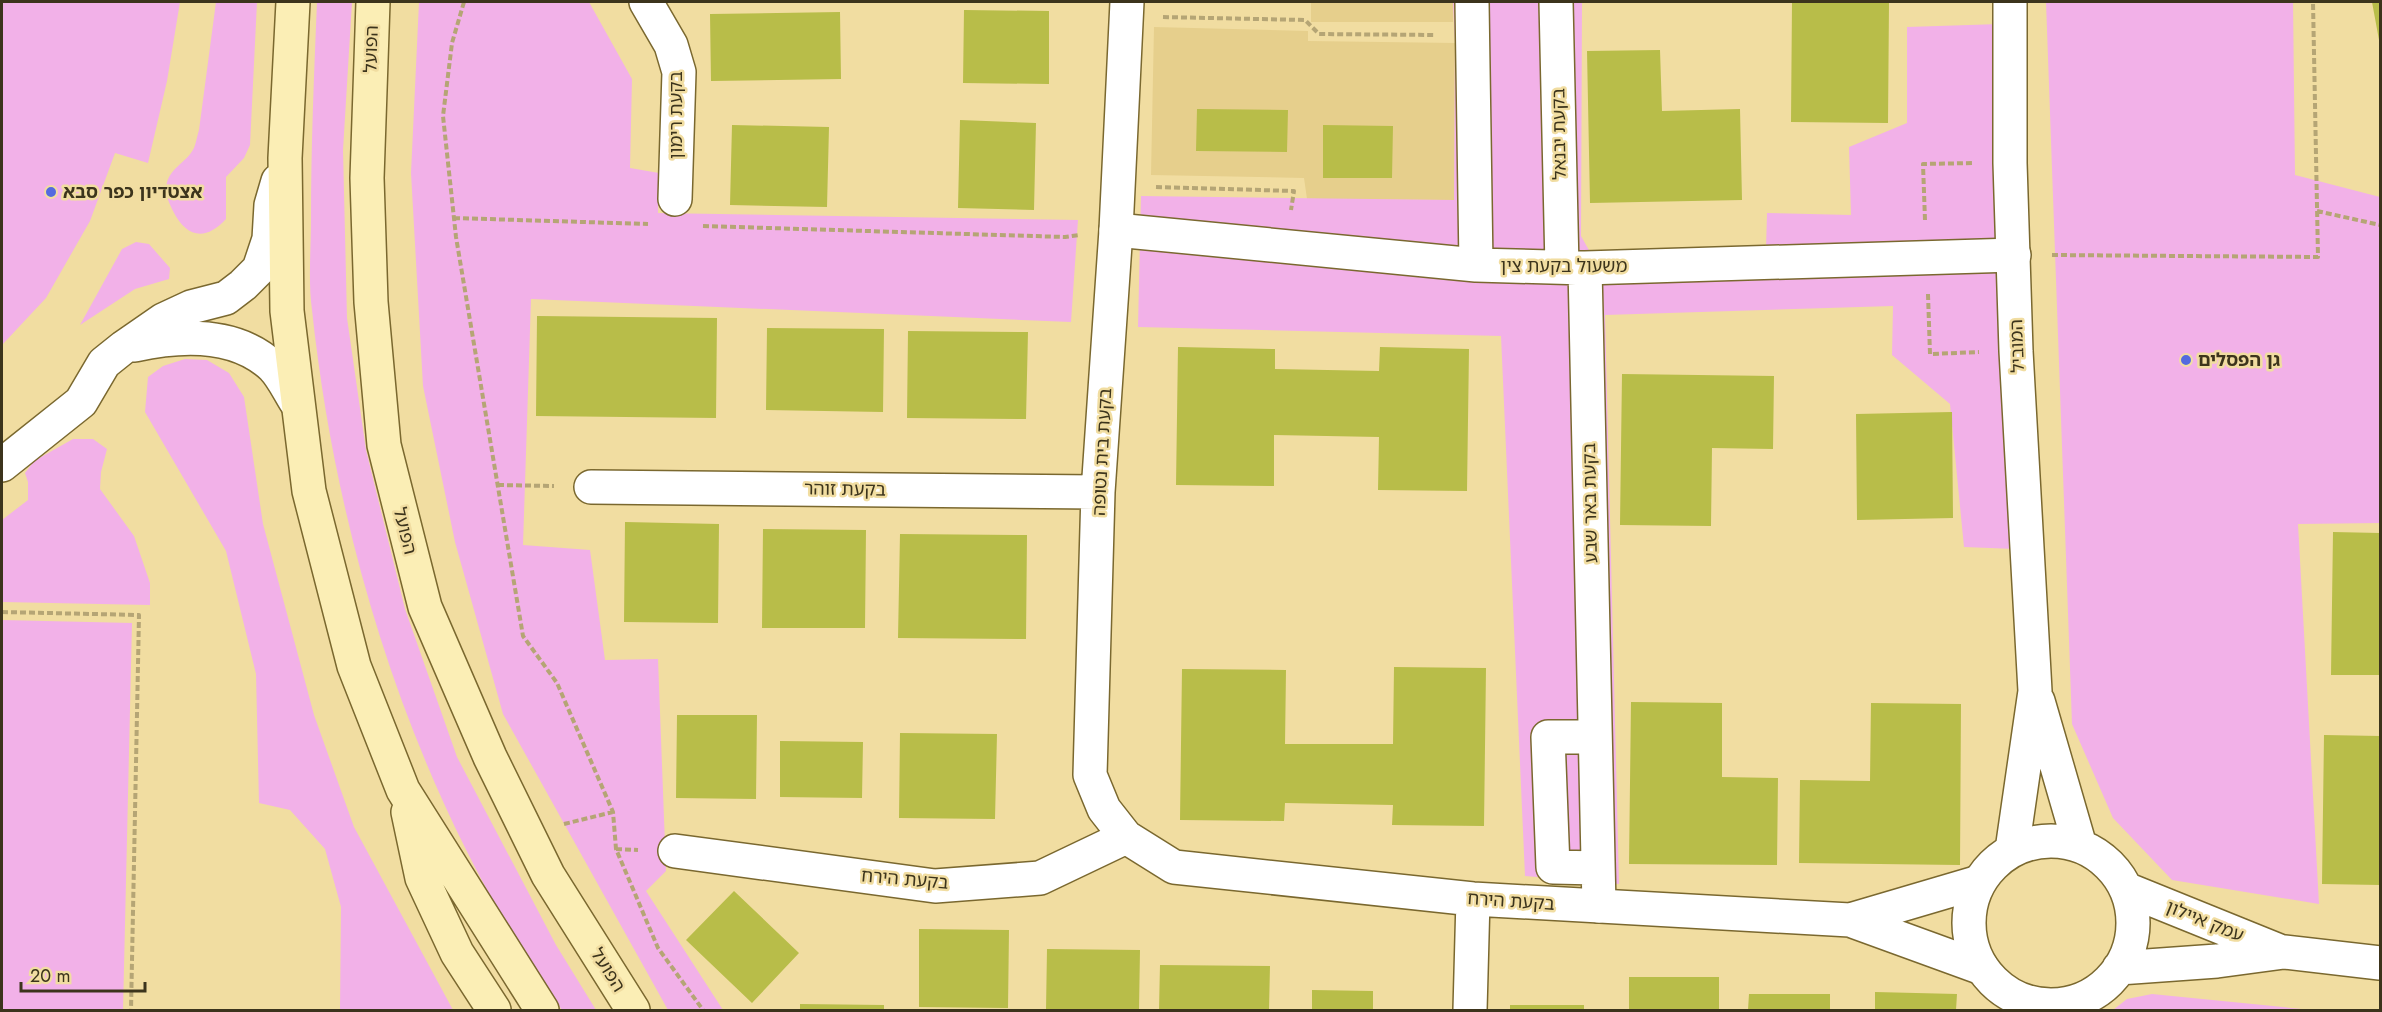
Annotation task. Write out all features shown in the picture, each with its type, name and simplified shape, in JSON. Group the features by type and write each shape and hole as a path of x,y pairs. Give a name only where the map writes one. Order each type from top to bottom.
{"main road":[{"path":"293,2 285,158 287,311 296,402 309,492 354,666 403,790 422,878 457,953 494,1011"},
{"name":"הפועל","path":"373,2 367,177 372,313 384,446 424,607 490,757 548,875 633,1011"},
{"path":"403,790 542,1011"}],"street":[{"name":"בקעת רימון","path":"646,2 670,45 679,72 675,199"},
{"path":"1472,2 1476,266"},
{"name":"בקעת יבנאל","path":"1556,2 1574,268"},
{"name":"המוביל","path":"2010,2 2010,163 2016,351 2035,691 2012,850"},
{"name":"בקעת בית נטופה","path":"1139,9 1116,230 1098,492 1090,775 1104,809 1126,837 1174,867"},
{"path":"2,465 81,402 104,363 124,347 163,320 191,307 226,298 259,269 268,239 271,205 285,158"},
{"name":"משעול בקעת צין","path":"1116,230 1476,266 1574,268 2014,255"},
{"name":"בקעת באר שבע","path":"1574,268 1595,737 1599,906"},
{"path":"124,347 185,338 214,339 242,348 273,367 296,402"},
{"name":"בקעת זוהר","path":"591,487 1098,492"},
{"name":"המוביל","path":"2035,691 2080,846"},
{"path":"1595,737 1548,737 1553,867 1598,868"},
{"name":"בקעת הירח","path":"675,851 935,886 1040,878 1126,837"},
{"path":"2057,840 2080,846 2099,856 2114,871 2126,889 2133,915 2131,944 2119,968 2100,988 2076,1006 2015,1002 1982,968 1972,948 1968,926 1971,903 1979,882 1993,864 2012,850 2034,842 2057,840"},
{"name":"בקעת הירח","path":"1174,867 1473,899 1850,920 1982,968"},
{"name":"בקעת הירח","path":"1850,920 1979,882"},
{"name":"עמק איילון","path":"2126,889 2284,952"},
{"path":"1470,1011 1473,899"},
{"name":"עמק איילון","path":"2119,968 2217,961 2284,952 2380,963"}],"path":[{"path":"464,2 452,43 443,116 454,218 523,636 557,683 609,801 613,812 616,849 658,948 703,1011"},
{"path":"2014,255 2318,256 2313,2"},
{"path":"1139,9 1305,20 1319,34 1472,35"},
{"path":"1147,187 1294,191"},
{"path":"2317,210 2380,225"},
{"path":"454,218 652,224"},
{"path":"699,226 1065,237 1116,230"},
{"path":"498,485 591,487"},
{"path":"2,612 139,615 131,1011"}],"shaded area":[{"name":"אצטדיון כפר סבא","path":"2,2 180,2 167,81 148,163 115,153 90,221 46,298 2,345"},
{"path":"216,2 257,2 250,145 244,158 226,177 226,219 211,231 196,233 190,231 178,220 169,203 166,189 173,171 194,148 199,130"},
{"path":"317,2 352,2 343,150 347,318 366,450 405,609 457,757 556,945 596,1010 562,1010 511,932 466,850 427,765 393,676 365,586 342,494 324,402 311,299"},
{"path":"419,2 589,2 632,79 630,168 659,173 658,213 1078,220 1071,322 531,299 523,545 590,550 605,660 658,659 666,871 646,891 723,1010 668,1010 503,714 455,542 423,386 411,173"},
{"path":"1311,2 1453,2 1453,22 1311,22"},
{"path":"1453,2 1582,2 1581,236 1590,252 1766,249 1767,213 1851,215 1849,147 1907,123 1907,27 2000,24 2015,549 1964,547 1950,404 1892,355 1893,306 1605,315 1619,884 1525,876 1501,336 1138,327 1141,196 1454,200"},
{"path":"2046,2 2293,2 2295,175 2380,197 2380,523 2298,524 2319,904 2172,880 2113,818 2072,724"},
{"path":"1154,27 1308,31 1308,41 1455,43 1454,200 1307,199 1304,178 1151,175"},
{"path":"136,242 149,244 170,268 169,279 135,289 80,325 122,249"},
{"path":"185,359 207,360 229,373 244,397 263,524 314,715 354,827 453,1010 340,1010 341,907 325,849 290,810 259,803 256,674 226,551 145,412 148,377 163,366"},
{"path":"73,439 93,439 107,449 101,472 100,489 134,536 150,583 150,605 2,602 2,520 28,500 28,482 25,473 34,461"},
{"path":"2,620 132,623 123,1010 2,1010"},
{"path":"2152,994 2312,1010 2113,1010 2127,999"}],"building":[{"path":"1792,2 1889,2 1888,123 1791,122"},
{"path":"2372,2 2380,2 2380,40 2379,40"},
{"path":"964,10 1049,11 1049,84 963,83"},
{"path":"840,12 841,79 711,81 710,14"},
{"path":"1660,50 1662,111 1740,109 1742,200 1590,203 1587,51"},
{"path":"1197,109 1288,110 1287,152 1196,151"},
{"path":"960,120 1036,123 1034,210 958,208"},
{"path":"732,125 829,127 827,207 730,205"},
{"path":"1323,125 1393,126 1392,178 1323,178"},
{"path":"537,316 717,318 716,418 536,416"},
{"path":"767,328 884,329 883,412 766,410"},
{"path":"908,331 1028,332 1026,419 907,418"},
{"path":"1178,347 1275,349 1275,369 1379,371 1380,347 1469,349 1467,491 1378,490 1379,437 1274,435 1274,486 1176,485"},
{"path":"1622,374 1774,376 1773,449 1712,448 1711,526 1620,525"},
{"path":"1952,412 1953,518 1857,520 1856,414"},
{"path":"625,522 719,524 718,623 624,622"},
{"path":"763,529 866,530 865,628 762,628"},
{"path":"2333,532 2380,533 2380,675 2331,675"},
{"path":"900,534 1027,535 1026,639 898,638"},
{"path":"1394,667 1486,668 1484,826 1392,825 1393,805 1285,803 1284,821 1180,820 1182,669 1286,670 1285,744 1393,744"},
{"path":"1631,702 1722,703 1722,777 1778,778 1777,865 1629,864"},
{"path":"1871,703 1961,704 1960,865 1799,863 1800,780 1870,781"},
{"path":"677,715 757,715 756,799 676,798"},
{"path":"900,733 997,734 995,819 899,818"},
{"path":"2324,735 2380,736 2380,885 2322,884"},
{"path":"780,741 863,742 862,798 780,797"},
{"path":"734,891 799,953 752,1003 686,940"},
{"path":"919,929 1009,930 1008,1008 919,1007"},
{"path":"1047,949 1140,950 1139,1010 1046,1010"},
{"path":"1160,965 1270,966 1269,1010 1159,1010"},
{"path":"1629,977 1719,977 1719,1010 1629,1010"},
{"path":"1312,990 1373,991 1373,1010 1312,1010"},
{"path":"1875,992 1957,994 1956,1010 1875,1010"},
{"path":"1749,994 1830,994 1830,1010 1748,1010"},
{"path":"800,1004 884,1005 884,1010 800,1010"},
{"path":"1510,1005 1584,1005 1584,1010 1510,1010"}],"place":[{"name":"אצטדיון כפר סבא","path":"51,192"},
{"name":"גן הפסלים","path":"2186,360"}]}
